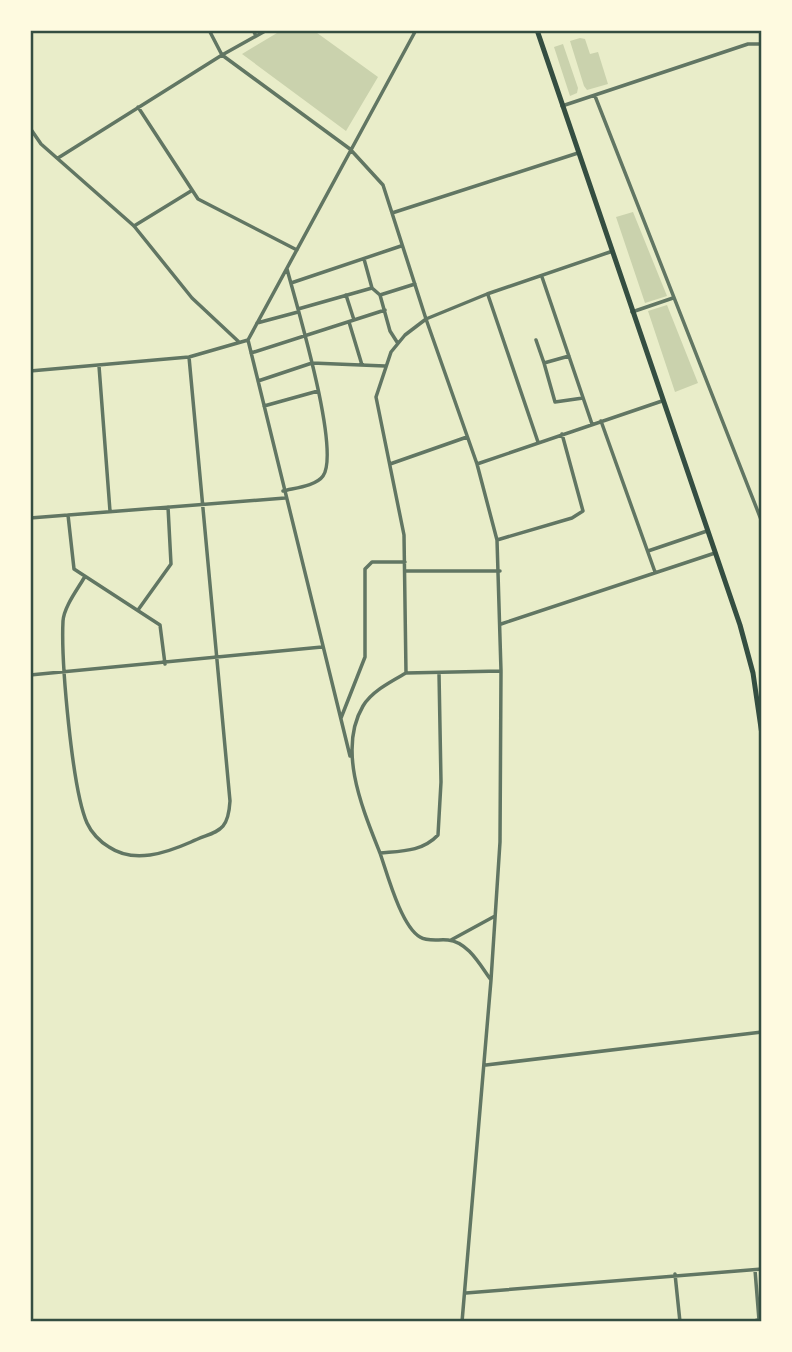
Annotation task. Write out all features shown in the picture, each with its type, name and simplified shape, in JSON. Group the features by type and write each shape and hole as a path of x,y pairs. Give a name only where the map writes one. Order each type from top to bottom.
{"main road":[{"path":"537,30 751,665 762,735"}],"street":[{"path":"209,30 222,55 350,149 383,185 477,464 497,540 501,624 500,842 485,1065 462,1322"},
{"path":"253,30 256,36"},
{"path":"58,158 222,55 267,30"},
{"path":"416,30 248,340 283,491 351,758 380,853 402,912 415,932 427,939 451,940 469,951 491,980"},
{"path":"562,106 748,44 762,44"},
{"path":"595,96 762,522"},
{"path":"138,107 191,191 205,205 297,250"},
{"path":"30,128 41,144 134,226 192,298 239,342"},
{"path":"392,213 578,153"},
{"path":"134,226 191,191"},
{"path":"291,284 402,246"},
{"path":"406,673 402,524 376,397 385,366 397,342 426,319 487,294 610,252"},
{"path":"364,259 372,288 380,295 392,338 397,342"},
{"path":"283,491 317,481 326,470 318,391 287,269"},
{"path":"542,276 592,424"},
{"path":"380,295 415,285"},
{"path":"257,323 372,288"},
{"path":"487,294 538,442"},
{"path":"346,295 362,365"},
{"path":"631,312 673,298"},
{"path":"251,353 385,310"},
{"path":"30,371 189,356 248,340"},
{"path":"536,340 555,402 583,398"},
{"path":"84,578 63,620 78,787 87,823 110,848 142,856 164,853 218,831 228,820 230,801 189,356"},
{"path":"544,363 569,356"},
{"path":"258,382 312,363 385,366"},
{"path":"99,366 110,511"},
{"path":"264,407 318,391"},
{"path":"477,464 662,401"},
{"path":"601,421 656,572"},
{"path":"497,540 572,518 583,510 562,434"},
{"path":"390,464 468,437"},
{"path":"30,518 285,498"},
{"path":"137,610 171,564 168,507"},
{"path":"68,514 72,565 84,578 162,627 165,664"},
{"path":"648,551 707,531"},
{"path":"501,624 715,553"},
{"path":"341,718 365,657 365,569 372,562 405,562"},
{"path":"405,570 500,571"},
{"path":"30,674 165,664 322,647"},
{"path":"351,758 363,706 369,698 406,673 501,671"},
{"path":"380,853 415,849 427,845 438,835 441,782 439,673"},
{"path":"451,940 495,916"},
{"path":"485,1065 762,1032"},
{"path":"750,1322 760,1319 755,1269"},
{"path":"466,1293 762,1269"},
{"path":"675,1274 680,1322"}],"green space":[{"path":"282,30 313,30 378,77 346,131 242,54"},
{"path":"585,39 590,54 598,52 608,84 587,90 584,86 570,41"},
{"path":"563,44 578,88 577,93 570,96 554,47"},
{"path":"633,212 667,296 645,303 616,217"},
{"path":"667,305 698,383 675,392 648,311"}]}
